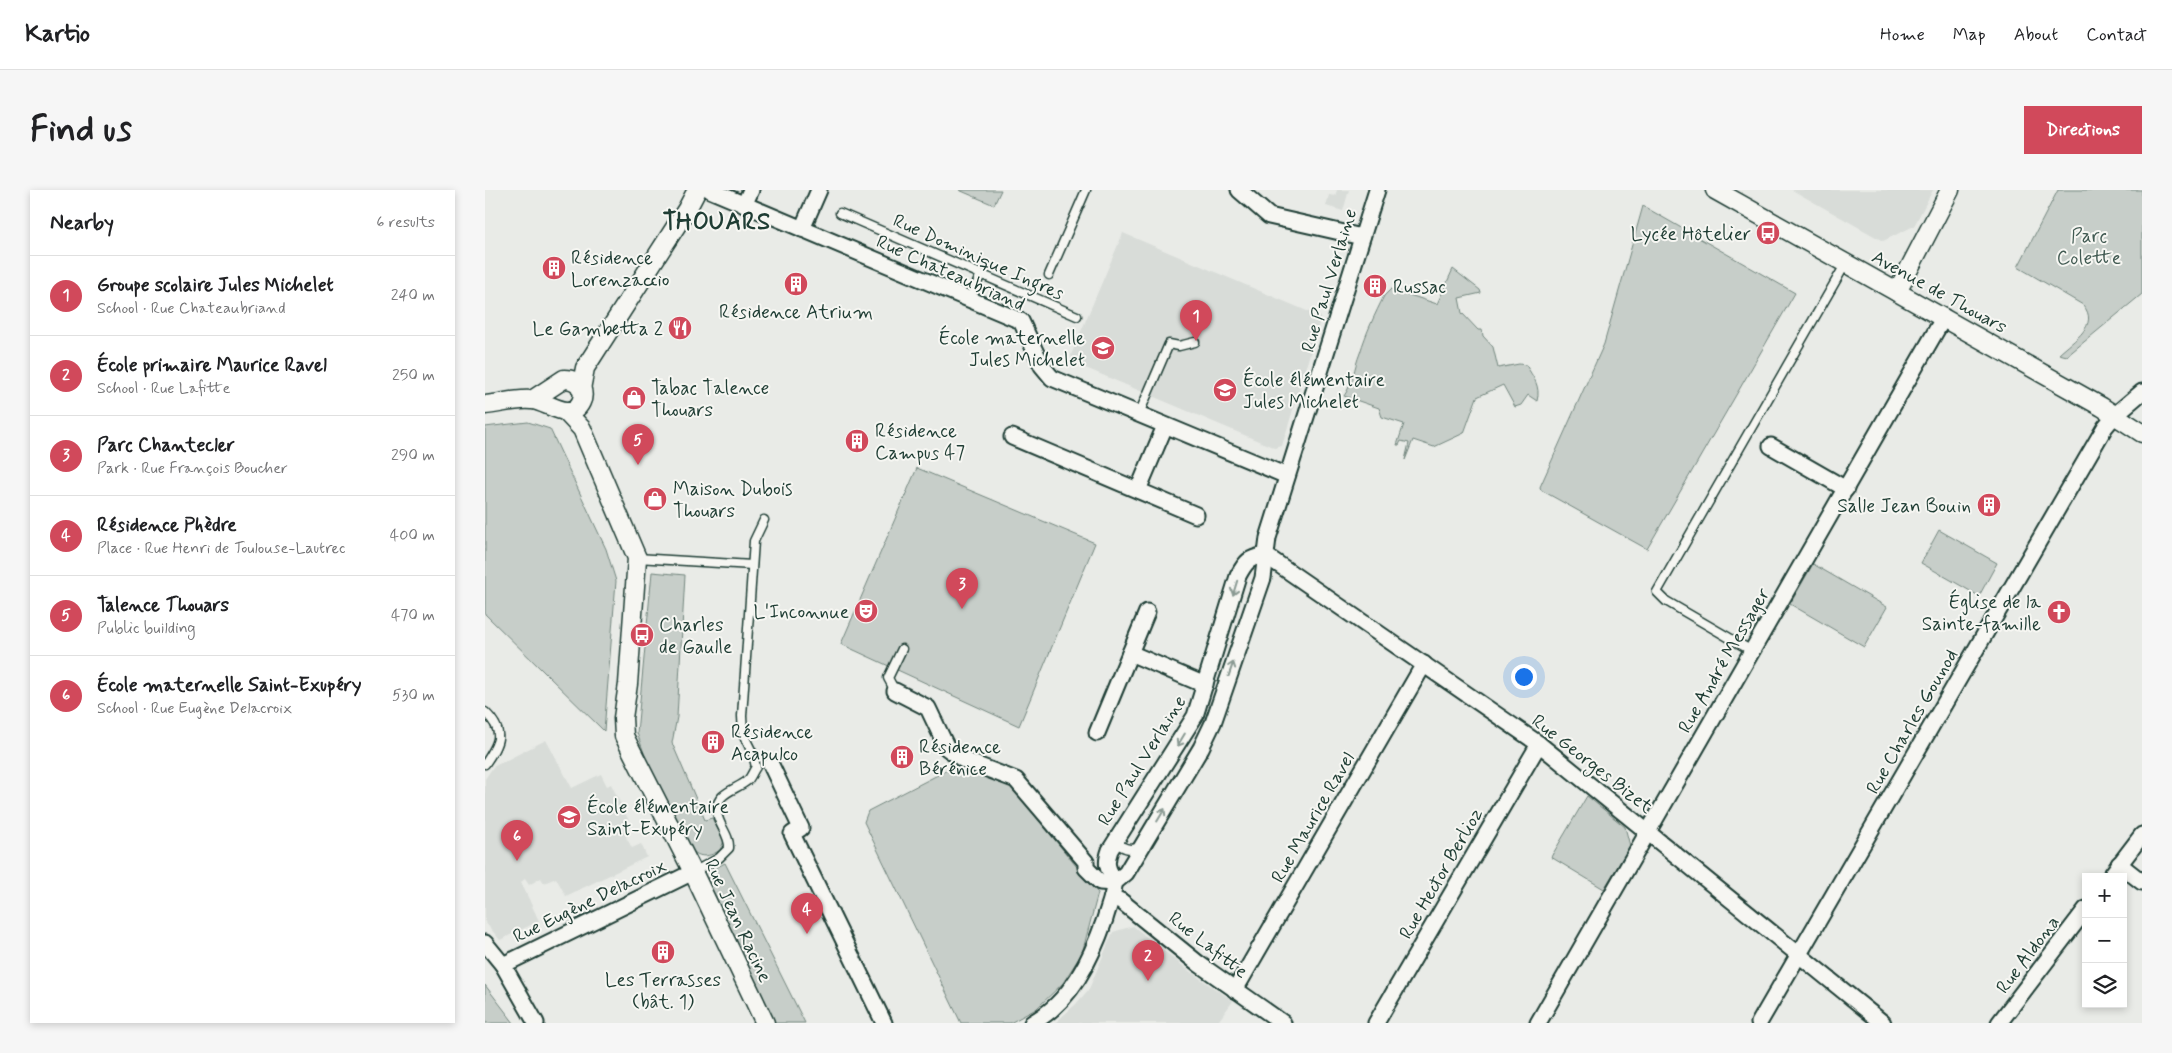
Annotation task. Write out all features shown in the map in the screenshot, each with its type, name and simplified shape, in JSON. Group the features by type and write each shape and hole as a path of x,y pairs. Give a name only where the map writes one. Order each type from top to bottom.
{"street":[{"path":"571,403 585,368 687,209 697,190"},
{"name":"Rue Chateaubriand","path":"710,190 1021,321 1042,366 1052,378 1287,476"},
{"path":"744,205 751,190"},
{"path":"802,229 819,190"},
{"path":"1239,190 1269,216 1362,238"},
{"name":"Rue Paul Verlaine","path":"1032,1023 1053,1008 1074,985 1091,955 1113,890 1126,873 1201,748 1213,723 1263,578 1265,554 1287,476 1377,190"},
{"name":"Avenue de Thouars","path":"1715,190 1944,317 2115,415 2142,433"},
{"path":"1897,292 1950,190"},
{"name":"Rue André Messager","path":"1538,1023 1944,317"},
{"path":"532,400 585,368"},
{"path":"560,382 574,381 571,403 637,558"},
{"path":"560,382 550,397 571,403"},
{"name":"Rue Charles Gounod","path":"1759,1023 2105,427 2115,415 2142,392"},
{"path":"485,405 532,400 571,403"},
{"path":"1138,490 1165,426"},
{"path":"1012,437 1196,515"},
{"path":"1771,446 1846,489"},
{"name":"Rue Paul Verlaine","path":"1106,861 1118,835 1195,716 1238,576 1244,565 1252,558 1265,554"},
{"name":"Rue Georges Bizet","path":"1265,554 1539,744 1883,1023"},
{"name":"Rue Jean Racine","path":"637,558 623,727 628,744 693,872 765,1023"},
{"path":"1097,733 1147,612"},
{"path":"1130,653 1205,685"},
{"name":"Rue Maurice Ravel","path":"1235,990 1424,664"},
{"name":"Rue Lafitte","path":"895,691 928,708 947,748 964,760 1016,780 1085,862 1086,868 1099,882 1113,890 1121,901 1235,990 1283,1023"},
{"name":"Rue Hector Berlioz","path":"1376,1023 1539,744"},
{"path":"771,764 801,828 792,834 883,1023"},
{"path":"2113,873 2142,834"},
{"path":"1085,862 1106,861 1113,890"},
{"path":"2119,864 2142,882"},
{"name":"Rue Eugène Delacroix","path":"503,965 693,872"},
{"name":"Rue Aldona","path":"1999,1023 2082,914"},
{"path":"485,943 503,965 536,1023"}],"lane":[{"path":"1049,275 1086,190"},
{"name":"Rue Dominique Ingres","path":"840,213 1077,316"},
{"path":"1752,651 1666,600 1657,592 1846,263"},
{"path":"970,299 981,274"},
{"path":"1139,414 1169,344 1179,346 1195,342"},
{"path":"693,872 719,858 729,848 729,841 719,819 717,809 725,792 749,780 756,767 753,754 743,734 754,541 764,520"},
{"path":"637,558 752,566"},
{"path":"895,691 888,678 902,649"},
{"path":"485,712 494,722 498,730 499,740 485,764"},
{"path":"1118,835 1118,841 1126,849 1142,846"}],"shaded area":[{"path":"1337,190 1349,190 1343,211 1326,206 1329,195 1335,196"},
{"path":"1792,190 1933,190 1914,226 1883,241"},
{"path":"1123,233 1321,317 1282,446 1275,448 1074,363 1071,355"},
{"name":"École élémentaire Saint-Exupéry","path":"546,740 572,788 601,774 607,786 611,784 629,821 625,823 630,835 626,837 632,848 641,844 647,857 566,896 556,878 544,883 541,878 529,885 525,879 521,882 539,921 500,940 485,922 485,779 493,767"},
{"path":"1133,926 1192,973 1233,1001 1217,1023 1055,1023 1089,989 1113,932"}],"green space":[{"path":"959,190 1001,190 994,205"},
{"name":"Parc Colette","path":"2058,190 2142,190 2142,294 2067,356 2059,354 2078,338 2087,326 2089,319 2087,312 2083,305 2018,267"},
{"path":"1643,206 1795,293 1647,549 1541,490 1540,487 1604,344"},
{"path":"1453,269 1480,290 1481,293 1459,298 1462,313 1478,330 1482,330 1483,336 1493,347 1498,368 1519,364 1526,365 1537,386 1537,401 1528,395 1521,405 1515,407 1503,385 1477,397 1464,433 1434,447 1413,440 1405,460 1409,443 1401,441 1397,445 1404,424 1382,417 1379,408 1344,396 1368,331 1384,296 1391,289 1437,304"},
{"path":"528,422 550,429 606,549 616,581 604,731 485,614 485,427"},
{"path":"917,468 1095,543 1019,726 841,644"},
{"path":"1939,530 1997,563 1979,596 1921,563"},
{"path":"1813,564 1887,607 1864,647 1790,604"},
{"path":"652,572 685,575 677,717 672,743 705,820 712,818 724,841 720,850 705,856 697,854 691,849 642,754 644,753 637,733"},
{"path":"959,764 1012,787 1098,893 1082,953 1063,983 1036,1009 1010,1023 961,1023 864,822 868,811"},
{"path":"1587,796 1625,827 1630,846 1604,889 1551,857"},
{"path":"725,863 805,1023 774,1023 707,884 710,873"},
{"path":"485,985 514,1023 485,1023"}],"place":[{"name":"Lycée Hôtelier","path":"1768,233"},
{"name":"Résidence Lorenzaccio","path":"554,268"},
{"name":"Résidence Atrium","path":"796,284"},
{"name":"Russac","path":"1375,286"},
{"name":"Le Gambetta 2","path":"680,328"},
{"name":"Groupe scolaire Jules Michelet","path":"1196,341"},
{"name":"École maternelle Jules Michelet","path":"1103,348"},
{"name":"École élémentaire Jules Michelet","path":"1225,390"},
{"name":"Tabac Talence Thouars","path":"634,398"},
{"name":"Résidence Campus 47","path":"857,441"},
{"name":"Talence Thouars","path":"638,465"},
{"name":"Maison Dubois Thouars","path":"655,499"},
{"name":"Salle Jean Bouin","path":"1989,505"},
{"name":"Parc Chantecler","path":"962,609"},
{"name":"L'Inconnue","path":"866,611"},
{"name":"Église de la Sainte-famille","path":"2059,612"},
{"name":"Charles de Gaulle","path":"642,635"},
{"name":"Résidence Acapulco","path":"713,742"},
{"name":"Résidence Bérénice","path":"902,757"},
{"name":"École élémentaire Saint-Exupéry","path":"569,817"},
{"name":"École maternelle Saint-Exupéry","path":"517,861"},
{"name":"Résidence Phèdre","path":"807,934"},
{"name":"Les Terrasses (bât. 1)","path":"663,952"},
{"name":"École primaire Maurice Ravel","path":"1148,981"}],"district":[{"name":"THOUARS","path":"717,221"}]}
